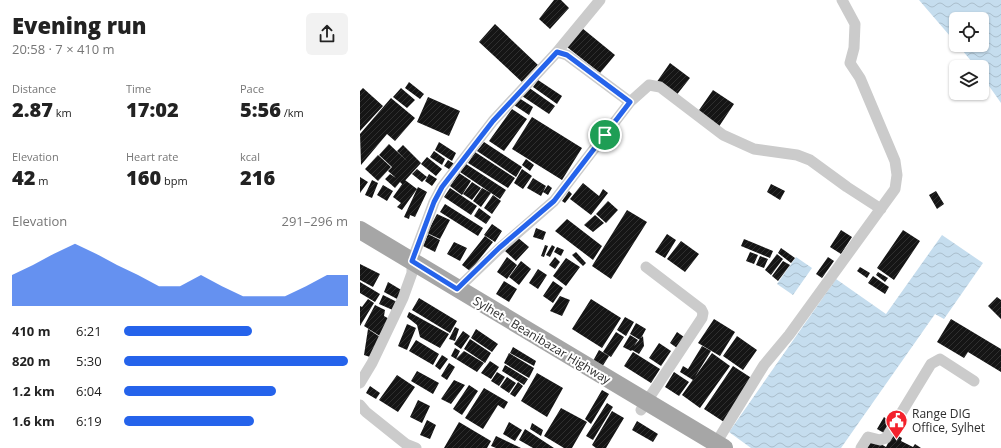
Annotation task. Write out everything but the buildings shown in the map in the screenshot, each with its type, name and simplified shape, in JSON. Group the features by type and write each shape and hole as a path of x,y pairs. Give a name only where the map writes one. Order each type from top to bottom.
{"main road":[{"name":"Sylhet - Beanibazar Highway","path":"360,230 412,267 713,447"},
{"name":"Sylhet - Beanibazar Highway","path":"360,241 457,289 644,406"}],"street":[{"path":"360,383 372,362 403,298 434,202 442,187 493,121 557,52 600,0"},
{"path":"713,447 764,365 789,335 895,189 898,175 895,161 860,78 850,63 854,48 855,24 842,0"},
{"path":"557,52 567,55 630,102"},
{"path":"457,289 499,248 554,201 630,102 649,85 660,87 723,135 754,149 797,155 810,160 847,187 881,209"},
{"path":"644,406 702,318 703,313 701,309 646,267"},
{"path":"861,448 868,437 880,440 886,438 931,364 940,359 974,381"},
{"path":"360,405 366,412 406,444 416,448"}],"water":[{"path":"919,0 1001,0 1001,103 989,86 989,60 970,60 964,52 989,52 989,12 949,12 949,35"},
{"path":"942,235 983,263 944,319 935,314 841,448 751,448 729,432 836,279 886,314"},
{"path":"796,257 812,268 793,295 777,284"}],"place":[{"name":"Range DIG Office, Sylhet","path":"896,440"}],"route":[{"path":"557,52 567,55 630,102 605,135 554,201 499,248 457,289 412,261 434,202 442,187 493,121 557,52"}]}
